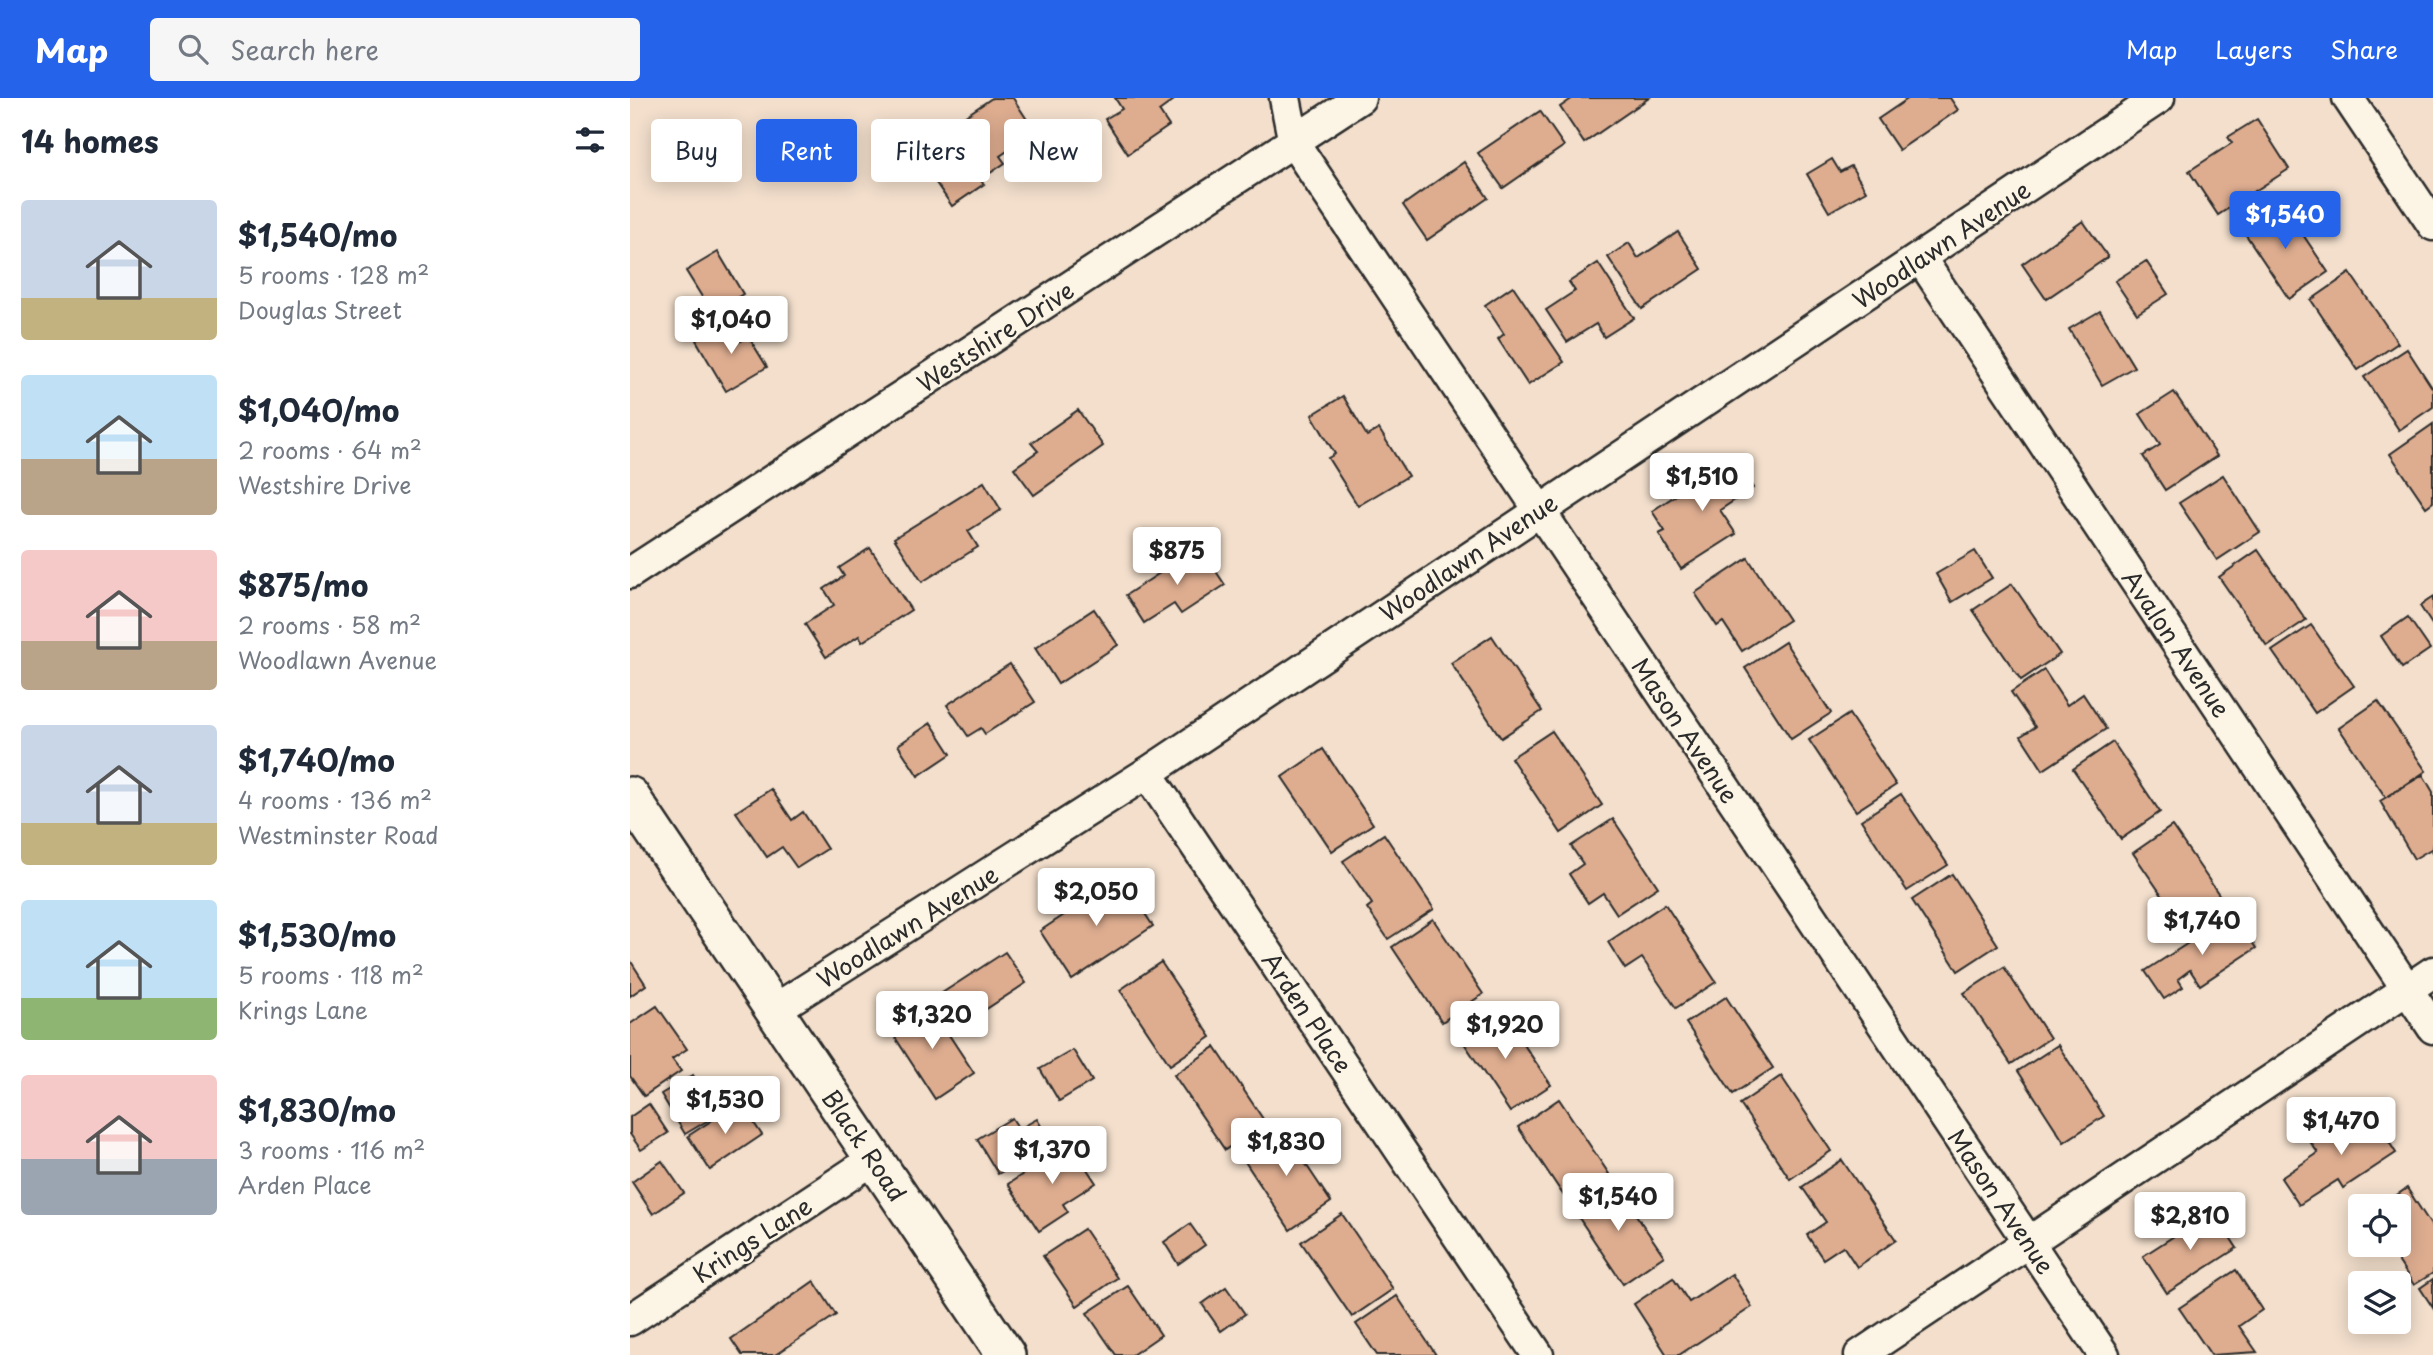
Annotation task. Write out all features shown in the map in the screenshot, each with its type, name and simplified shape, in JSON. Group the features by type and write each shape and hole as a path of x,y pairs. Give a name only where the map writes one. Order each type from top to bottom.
{"main road":[{"name":"Black Road","path":"636,818 774,1010 1006,1355"}],"street":[{"name":"Mason Avenue","path":"1285,98 1294,143 2104,1355"},
{"name":"Westshire Drive","path":"630,573 1360,98"},
{"name":"Woodlawn Avenue","path":"774,1010 1147,773 2159,98"},
{"path":"2348,98 2433,225"},
{"name":"Avalon Avenue","path":"1921,259 2433,1028"},
{"name":"Arden Place","path":"1147,773 1538,1355"},
{"path":"1860,1355 2433,972"},
{"name":"Krings Lane","path":"630,1320 874,1159"}],"building":[{"path":"992,98 1013,98 1027,119 1004,119 1004,153 1000,156 1004,164 990,173 990,119 961,119"},
{"path":"1115,98 1173,98 1174,100 1159,111 1169,126 1128,154 1105,119 1122,109"},
{"path":"1573,98 1649,98 1584,143 1560,107"},
{"path":"1909,98 1950,98 1958,110 1899,150 1878,119"},
{"path":"1540,111 1564,146 1503,188 1478,153"},
{"path":"2257,119 2289,169 2218,215 2189,171 2232,143 2228,137"},
{"path":"1832,159 1840,172 1851,166 1866,191 1829,212 1807,174"},
{"path":"1464,162 1488,198 1427,240 1403,205"},
{"path":"935,182 984,184 952,206"},
{"path":"2281,202 2328,272 2289,299 2242,229"},
{"path":"2083,221 2108,257 2046,299 2022,264"},
{"path":"1678,232 1702,269 1642,309 1608,257 1629,243 1638,258"},
{"path":"718,252 743,294 712,313 686,271"},
{"path":"2146,261 2168,294 2137,314 2115,281"},
{"path":"1598,263 1634,318 1604,337 1596,324 1567,342 1546,310 1575,291 1569,282"},
{"path":"2350,273 2398,343 2358,370 2311,300"},
{"path":"1513,286 1564,362 1528,385 1498,339 1504,334 1485,305"},
{"path":"2100,311 2134,367 2102,385 2069,329"},
{"path":"729,321 741,341 748,336 767,367 726,391 696,340"},
{"path":"2407,349 2433,389 2433,407 2399,430 2364,377"},
{"path":"2174,392 2217,456 2165,490 2143,456 2160,445 2140,414"},
{"path":"1343,396 1367,436 1379,429 1408,476 1358,506 1328,458 1335,454 1312,415"},
{"path":"1078,410 1103,446 1034,495 1014,468 1038,451 1031,443"},
{"path":"2433,424 2433,502 2426,507 2390,454"},
{"path":"1734,457 1753,488 1720,510 1736,534 1681,569 1659,534 1665,531 1652,511"},
{"path":"2223,475 2260,532 2217,560 2179,503"},
{"path":"984,482 1001,510 968,531 978,547 922,582 894,538"},
{"path":"1200,547 1225,585 1181,614 1174,604 1144,623 1126,595"},
{"path":"870,548 911,610 862,642 859,636 826,657 805,624 834,605 824,589 844,576 839,568"},
{"path":"2258,550 2306,620 2267,646 2219,577"},
{"path":"1975,551 1992,578 1952,602 1936,574"},
{"path":"1748,558 1789,620 1742,651 1723,622 1717,626 1695,593"},
{"path":"2012,584 2060,654 2021,680 1973,610"},
{"path":"2433,597 2433,626 2420,606"},
{"path":"1094,609 1118,645 1058,684 1035,648"},
{"path":"2408,617 2430,649 2402,668 2381,636"},
{"path":"2311,625 2354,686 2315,713 2272,651"},
{"path":"1492,636 1542,711 1501,738 1451,663"},
{"path":"1785,642 1831,713 1791,739 1745,668"},
{"path":"1010,664 1035,702 985,734 981,728 968,736 947,705"},
{"path":"2044,670 2067,705 2083,694 2106,729 2043,770 2021,736 2035,727 2011,692"},
{"path":"2378,701 2426,771 2386,798 2339,728"},
{"path":"1849,714 1896,785 1856,811 1809,740"},
{"path":"931,723 951,754 918,776 898,745"},
{"path":"1552,731 1602,805 1561,833 1511,758"},
{"path":"2113,742 2160,812 2121,839 2073,769"},
{"path":"1323,749 1373,824 1332,851 1282,777"},
{"path":"2423,775 2433,792 2433,852 2431,849 2414,859 2380,801"},
{"path":"771,789 792,820 803,812 827,849 797,868 782,847 767,857 736,812"},
{"path":"1901,794 1948,865 1907,891 1861,820"},
{"path":"1613,819 1658,887 1617,914 1603,893 1588,903 1569,874 1583,864 1571,846"},
{"path":"2172,826 2220,896 2181,923 2133,853"},
{"path":"1384,834 1434,909 1388,939 1367,908 1372,904 1343,861"},
{"path":"1952,874 1998,945 1958,971 1912,900"},
{"path":"1121,877 1153,926 1072,980 1040,931"},
{"path":"1665,904 1716,982 1676,1008 1642,958 1625,969 1608,942"},
{"path":"2233,914 2256,948 2200,985 2190,970 2178,979 2183,987 2164,999 2145,971"},
{"path":"1433,919 1483,994 1442,1022 1392,947"},
{"path":"1005,952 1026,983 959,1027 939,995"},
{"path":"630,960 646,985 630,996"},
{"path":"1161,962 1211,1037 1170,1065 1120,990"},
{"path":"2004,967 2050,1038 2011,1064 1964,993"},
{"path":"1726,997 1773,1068 1733,1094 1686,1023"},
{"path":"928,1003 974,1073 935,1099 889,1028"},
{"path":"657,1006 687,1049 672,1059 681,1071 644,1096 630,1076 630,1024"},
{"path":"1500,1009 1551,1085 1510,1112 1460,1037"},
{"path":"2058,1045 2104,1116 2064,1142 2018,1071"},
{"path":"1215,1047 1265,1122 1225,1150 1174,1075"},
{"path":"1073,1050 1092,1081 1059,1101 1040,1069"},
{"path":"693,1075 717,1115 685,1134 661,1094"},
{"path":"1781,1076 1831,1151 1790,1179 1740,1104"},
{"path":"1559,1099 1609,1174 1568,1202 1518,1127"},
{"path":"740,1102 762,1135 710,1170 688,1136"},
{"path":"649,1104 668,1133 641,1150 630,1134 630,1117"},
{"path":"2367,1107 2396,1153 2343,1188 2338,1180 2299,1205 2281,1178 2318,1153 2311,1143"},
{"path":"1012,1118 1019,1129 1037,1119 1051,1143 998,1174 977,1139"},
{"path":"1281,1127 1331,1202 1290,1230 1240,1154"},
{"path":"1070,1143 1096,1183 1063,1204 1068,1212 1039,1231 1008,1184"},
{"path":"1842,1160 1896,1240 1857,1267 1843,1246 1823,1259 1807,1235 1826,1222 1802,1187"},
{"path":"662,1161 684,1193 653,1214 632,1182"},
{"path":"1613,1181 1664,1256 1623,1284 1573,1209"},
{"path":"2407,1188 2411,1194 2398,1194"},
{"path":"2411,1194 2433,1228 2433,1273 2414,1285 2411,1271 2405,1271 2396,1257 2411,1257"},
{"path":"2213,1211 2237,1248 2167,1293 2143,1256"},
{"path":"1342,1214 1393,1289 1352,1317 1301,1242"},
{"path":"1190,1224 1205,1245 1178,1264 1164,1242"},
{"path":"1084,1229 1117,1278 1077,1306 1043,1256"},
{"path":"2236,1270 2262,1310 2239,1326 2257,1352 2211,1355 2179,1308"},
{"path":"1732,1274 1752,1307 1679,1355 1667,1355 1634,1304 1673,1278 1689,1302"},
{"path":"2433,1279 2433,1308 2420,1288"},
{"path":"814,1281 836,1315 775,1355 742,1355 731,1339"},
{"path":"1128,1286 1161,1335 1132,1355 1116,1355 1087,1313"},
{"path":"1226,1287 1245,1314 1221,1331 1202,1304"},
{"path":"1397,1296 1436,1355 1377,1355 1356,1324"}]}
